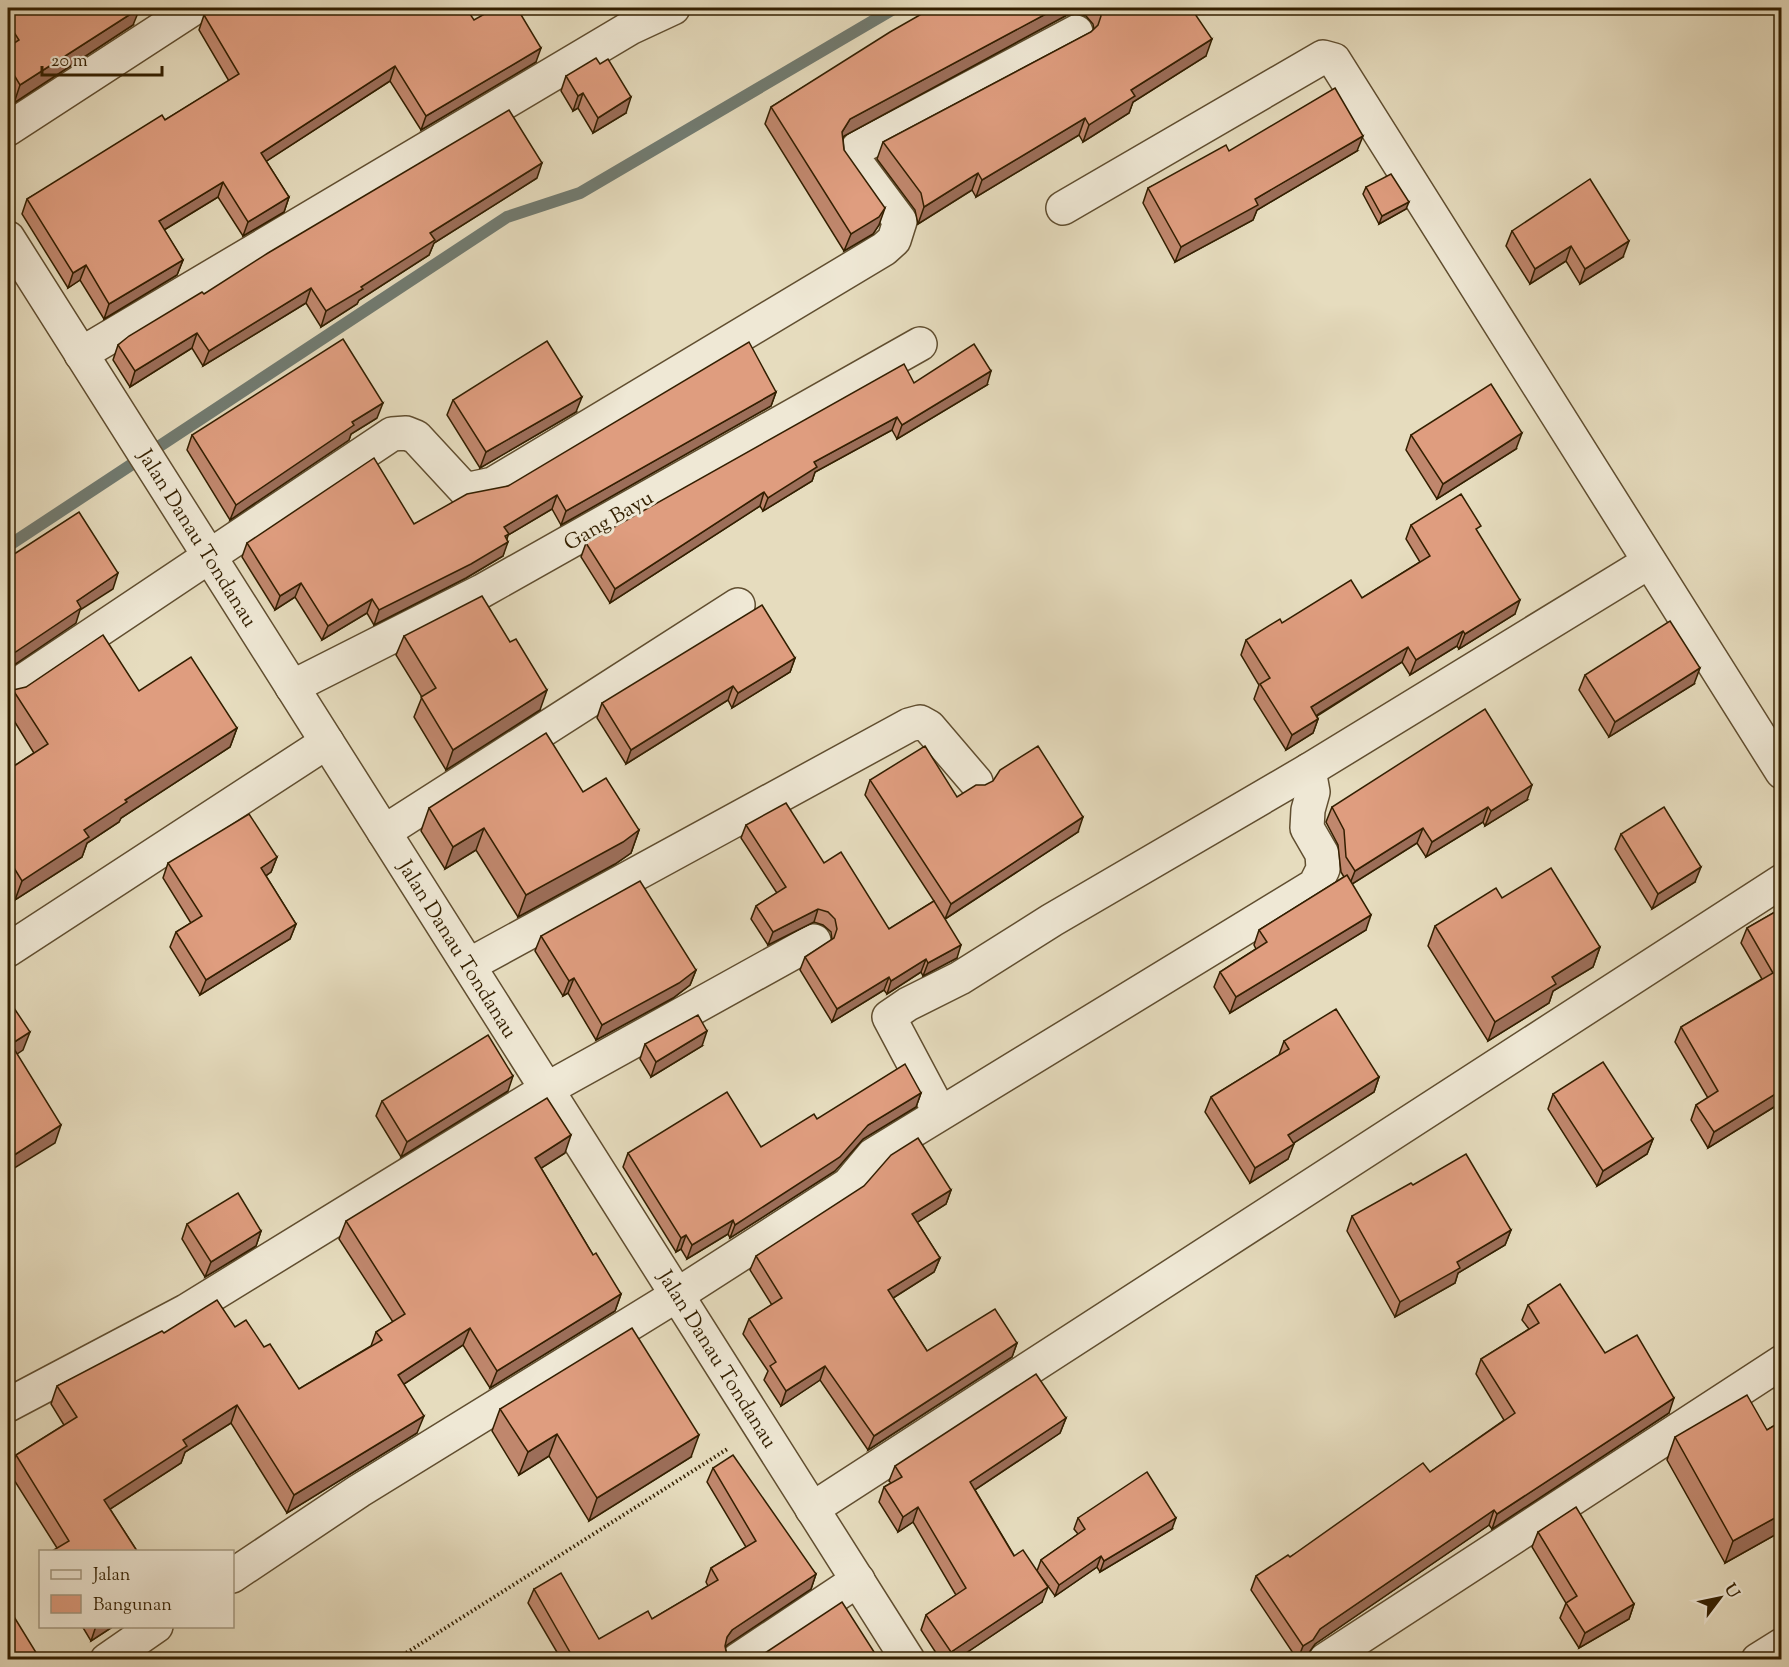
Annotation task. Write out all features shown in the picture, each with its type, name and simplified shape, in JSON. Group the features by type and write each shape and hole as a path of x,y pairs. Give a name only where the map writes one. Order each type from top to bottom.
{"street":[{"path":"8,129 194,8"},
{"path":"81,354 630,28 673,8"},
{"path":"8,691 392,434 406,433 416,437 465,490 493,484 884,249 894,240 900,221 856,162 854,153 858,148 1076,32"},
{"path":"1063,208 1323,57 1334,60 1650,562 1778,757"},
{"name":"Jalan Danau Tondanau","path":"8,238 908,1659"},
{"name":"Gang Bayu","path":"292,687 482,591 920,344"},
{"path":"940,1113 889,1017 908,1004 960,978 1052,920 1309,770 1650,562"},
{"path":"384,832 738,605"},
{"path":"469,965 909,725 920,722 929,727 976,782"},
{"path":"8,950 327,742"},
{"path":"234,1575 359,1491 677,1295 848,1185 873,1155 1315,885 1323,869 1322,854 1307,828 1308,810 1314,792 1309,770"},
{"path":"812,1509 1782,881"},
{"path":"8,1405 38,1387 186,1311 547,1089 814,941"},
{"path":"1324,1659 1782,1362"},
{"path":"738,1659 858,1580"},
{"path":"107,1659 153,1628"},
{"path":"1758,1659 1782,1645"}],"path":[{"path":"396,1659 761,1428"}],"building":[{"path":"8,8 140,8 20,85 8,65 8,47 19,40 8,23"},
{"path":"218,8 341,8 343,11 348,8 466,8 474,20 495,8 517,8 541,48 426,116 395,66 261,153 289,197 248,222 223,182 159,221 183,260 109,304 86,265 73,273 27,199 162,115 165,120 239,74 204,15"},
{"path":"932,8 1057,8 850,119 842,132 844,150 885,208 879,217 851,234 771,107"},
{"path":"1099,8 1191,8 1212,39 1131,90 1135,96 1089,125 1085,118 982,180 978,173 924,207 921,193 883,142 1091,32 1098,25 1101,16"},
{"path":"596,58 600,64 608,59 631,97 598,118 583,93 578,96 566,76"},
{"path":"1335,88 1363,136 1255,199 1258,205 1181,247 1148,188 1226,145 1229,151"},
{"path":"509,110 542,163 430,233 435,240 361,287 363,289 326,311 311,288 209,351 197,333 135,371 118,345 202,292 204,294 268,253"},
{"path":"1391,174 1409,202 1382,216 1366,187"},
{"path":"1590,179 1629,241 1585,269 1571,246 1535,269 1512,231"},
{"path":"343,339 383,403 352,422 354,425 236,505 192,435"},
{"path":"547,341 582,397 486,452 453,400"},
{"path":"749,342 776,392 566,511 557,495 504,527 509,534 505,536 508,542 471,564 379,610 372,599 328,626 301,583 280,596 247,543 374,458 414,524 467,494 508,486"},
{"path":"974,344 991,371 902,425 897,417 814,462 817,467 768,498 764,492 615,589 586,543 904,364 914,383"},
{"path":"1491,384 1522,433 1443,484 1411,435"},
{"path":"1461,494 1481,526 1476,529 1520,600 1465,634 1463,631 1416,660 1408,647 1311,707 1318,719 1292,735 1260,684 1270,678 1246,640 1280,619 1282,623 1351,580 1362,598 1430,556 1411,525"},
{"path":"79,512 118,573 77,601 81,608 8,657 8,558"},
{"path":"482,596 510,642 516,639 547,690 453,750 421,697 436,688 404,636"},
{"path":"762,605 795,658 738,693 733,686 631,750 602,703"},
{"path":"1670,621 1700,668 1615,722 1585,675"},
{"path":"103,635 139,691 191,657 237,728 125,800 127,802 84,830 89,837 22,881 8,858 8,770 48,744 13,690 26,687"},
{"path":"1485,709 1532,785 1491,811 1488,807 1432,842 1423,828 1355,871 1346,857 1344,830 1332,807"},
{"path":"546,733 583,792 606,778 639,830 623,842 526,895 484,828 453,847 429,808"},
{"path":"925,746 957,797 976,785 985,785 993,781 1000,770 1038,746 1083,817 951,904 870,780"},
{"path":"786,803 824,863 841,852 889,929 934,901 961,945 928,963 926,959 891,981 889,977 837,1009 805,957 834,938 837,929 835,919 828,912 818,909 773,932 756,906 786,887 746,825"},
{"path":"1664,807 1701,867 1658,894 1621,834"},
{"path":"249,814 277,857 261,868 296,924 206,980 176,932 202,916 168,863"},
{"path":"1551,868 1600,947 1552,977 1556,984 1495,1022 1435,926 1496,888 1502,898"},
{"path":"1347,875 1371,915 1236,997 1220,972 1267,942 1259,930"},
{"path":"640,881 696,970 679,983 602,1025 574,978 569,981 541,936"},
{"path":"1782,908 1782,1090 1714,1132 1696,1105 1718,1091 1681,1027 1773,973 1747,928"},
{"path":"8,999 30,1032 11,1044 61,1125 8,1159"},
{"path":"1336,1009 1379,1077 1288,1135 1294,1144 1255,1168 1211,1097 1289,1049 1284,1041"},
{"path":"698,1015 707,1031 656,1062 645,1044"},
{"path":"488,1035 513,1076 407,1142 382,1101"},
{"path":"1603,1062 1653,1139 1603,1171 1553,1094"},
{"path":"905,1064 921,1093 868,1125 840,1157 735,1225 733,1220 692,1245 686,1235 681,1238 628,1153 727,1092 761,1147 814,1114 817,1119"},
{"path":"547,1098 571,1135 535,1158 593,1255 596,1253 621,1294 497,1371 470,1328 398,1375 424,1416 294,1495 237,1405 183,1440 187,1446 104,1500 136,1550 54,1550 69,1541 16,1455 77,1417 57,1386 162,1331 164,1333 217,1300 235,1327 246,1320 264,1347 270,1344 299,1389 382,1340 376,1332 405,1314 346,1221"},
{"path":"918,1138 951,1190 912,1214 940,1258 888,1290 927,1351 995,1309 1017,1343 874,1436 825,1366 786,1391 770,1366 776,1362 749,1319 782,1298 756,1256 864,1186 891,1155"},
{"path":"1466,1154 1511,1230 1457,1262 1460,1268 1400,1302 1352,1216 1411,1183 1413,1185"},
{"path":"238,1193 261,1231 211,1262 187,1224"},
{"path":"1560,1284 1605,1353 1637,1335 1674,1398 1497,1514 1494,1510 1320,1629 1313,1640 1303,1646 1256,1576 1288,1555 1290,1557 1423,1463 1430,1472 1515,1413 1481,1359 1539,1323 1528,1305"},
{"path":"632,1328 699,1435 597,1498 557,1434 528,1452 500,1409"},
{"path":"1036,1374 1066,1418 970,1482 1014,1556 1023,1550 1048,1587 951,1652 926,1615 966,1588 918,1507 903,1517 884,1487 902,1477 895,1466"},
{"path":"1747,1395 1767,1430 1782,1421 1782,1514 1733,1541 1675,1437"},
{"path":"733,1455 816,1574 732,1630 725,1646 727,1656 732,1659 567,1659 566,1657 571,1654 534,1589 561,1573 599,1639 648,1611 652,1619 718,1580 711,1568 756,1541 713,1468"},
{"path":"1147,1472 1176,1518 1104,1561 1101,1556 1059,1585 1041,1560 1085,1529 1078,1518"},
{"path":"1576,1507 1634,1604 1585,1633 1566,1603 1577,1596 1538,1532"},
{"path":"842,1602 876,1655 869,1659 756,1659"},
{"path":"8,1607 40,1659 8,1659"}],"waterway":[{"path":"8,546 507,217 580,193 895,8"}]}
